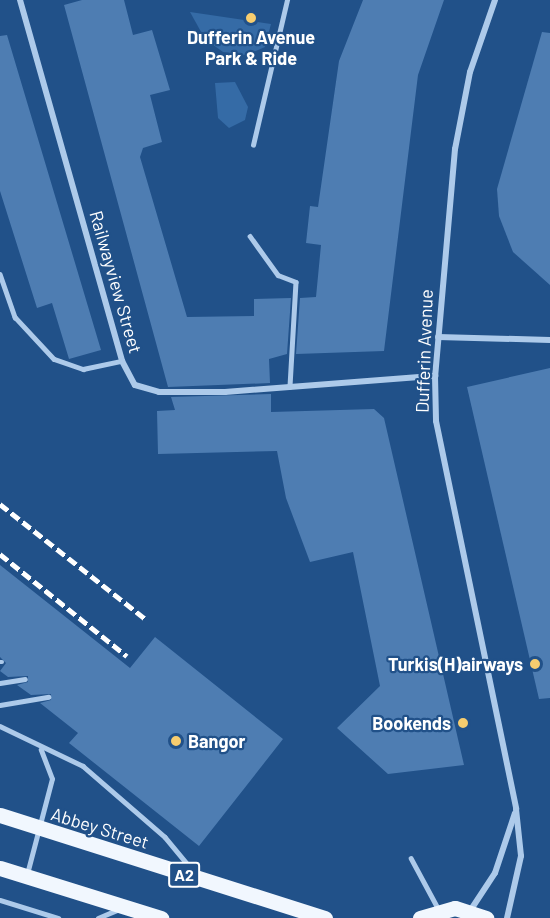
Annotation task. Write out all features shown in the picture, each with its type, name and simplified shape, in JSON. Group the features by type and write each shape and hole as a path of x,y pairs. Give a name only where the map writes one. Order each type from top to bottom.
{"main road":[{"name":"Abbey Street","path":"0,815 326,918"},
{"path":"0,868 160,918"},
{"path":"420,918 439,910 470,910 486,918"}],"street":[{"name":"Railwayview Street","path":"20,0 122,361 135,385 159,392 290,387 435,376"},
{"name":"Dufferin Avenue","path":"495,0 470,72 455,149 435,376 436,421 516,809 521,856 507,918"},
{"path":"438,337 550,340"},
{"name":"Dufferin Avenue","path":"470,910 495,873 516,809"}],"lane":[{"path":"253,145 287,0"},
{"path":"250,236 278,274 296,282 290,387"},
{"path":"0,274 15,317 54,359 83,369 122,361"},
{"path":"0,684 25,679"},
{"path":"0,705 48,697"},
{"path":"0,726 41,750 96,776 165,837 201,880"},
{"path":"26,876 43,830 52,779 41,750"},
{"path":"411,858 439,910"},
{"path":"0,900 58,918"},
{"path":"98,918 125,906"}],"shaded area":[{"path":"190,12 271,24 265,47 246,55 223,52 205,39"},
{"path":"235,82 248,107 245,120 229,128 218,118 215,83"}],"building":[{"path":"82,0 124,0 133,35 152,30 170,90 150,95 162,142 143,148 140,157 187,317 254,316 254,299 291,298 287,354 269,359 270,383 168,387 64,5"},
{"path":"363,0 444,0 418,75 384,351 296,354 300,298 316,297 321,245 306,243 310,206 318,207 339,61"},
{"path":"542,32 550,33 550,285 513,252 499,216 497,189"},
{"path":"7,35 101,350 69,359 52,303 37,308 0,191 0,36"},
{"path":"550,368 550,698 539,699 467,387"},
{"path":"271,394 271,412 374,409 384,418 464,765 388,774 337,728 380,686 353,552 310,562 286,498 277,451 158,454 157,411 175,410 171,397"},
{"name":"Bangor","path":"0,565 130,668 155,637 283,739 199,846 69,743 78,733 40,703 51,700 51,694 31,695 17,685 28,682 28,676 8,677 0,671 6,663 0,657"}],"railway":[{"path":"0,504 147,620"},
{"path":"0,554 127,656"}],"place":[{"name":"Dufferin Avenue Park & Ride","path":"251,18"},
{"name":"Turkis(H)airways","path":"535,664"},
{"name":"Bookends","path":"463,723"},
{"name":"Bangor","path":"176,741"}]}
